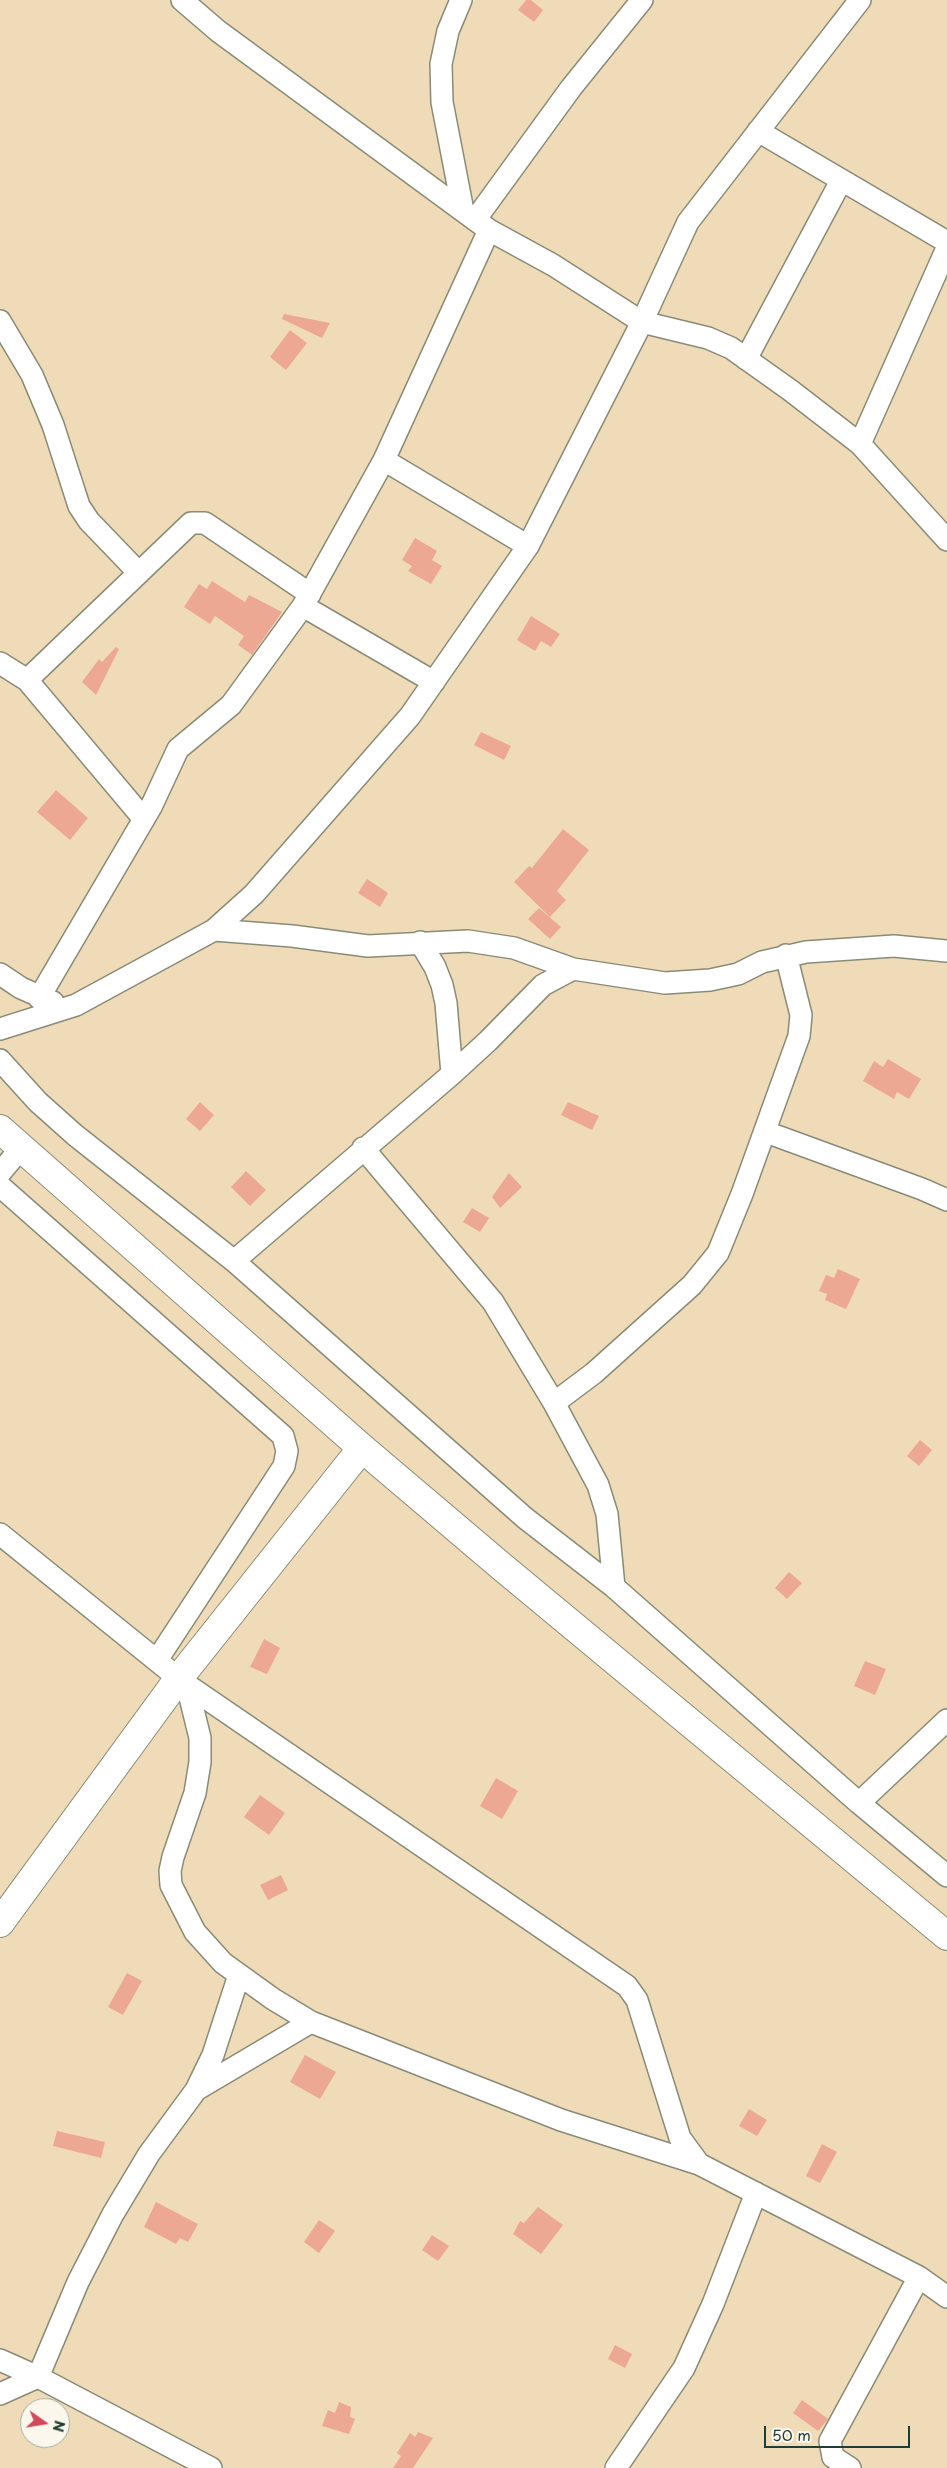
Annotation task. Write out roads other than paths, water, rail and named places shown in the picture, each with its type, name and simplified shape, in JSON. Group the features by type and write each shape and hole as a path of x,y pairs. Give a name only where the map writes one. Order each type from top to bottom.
{"main road":[{"path":"0,1129 362,1448 693,1728 947,1936"},
{"path":"0,1923 362,1448"}],"street":[{"path":"182,0 218,31 476,220 553,265 642,322 708,338 730,348 746,359 860,444 947,540"},
{"path":"461,0 448,31 441,64 442,102 476,220"},
{"path":"39,998 151,807 178,749 231,705 306,600 384,460 476,220 571,88 642,0"},
{"path":"0,1029 76,1005 214,930 254,894 410,716 528,546 642,322 688,222 860,0"},
{"path":"758,131 947,242"},
{"path":"746,359 841,181"},
{"path":"860,444 947,248"},
{"path":"0,321 32,375 53,425 79,506 89,521 139,573"},
{"path":"384,460 528,546"},
{"path":"26,680 191,523 199,522 204,523 306,600 434,682"},
{"path":"0,663 26,680 143,818"},
{"path":"214,930 292,936 368,946 468,940 493,943 573,968 665,982 710,980 738,974 762,962 786,955 894,946 947,951"},
{"path":"420,942 435,967 442,984 452,1074"},
{"path":"554,1403 594,1374 692,1285 718,1253 766,1132 799,1036 801,1015 786,955"},
{"path":"234,1261 363,1148 452,1074 543,985 573,968"},
{"path":"0,974 39,998 76,1005"},
{"path":"0,1060 38,1102 75,1135 234,1261 525,1518 614,1587 859,1803 947,1876"},
{"path":"766,1132 922,1189 947,1200"},
{"path":"0,1173 21,1148"},
{"path":"363,1148 493,1302 554,1403 598,1484 605,1507 612,1544 614,1587"},
{"path":"0,1186 283,1436 287,1451 284,1466 157,1660"},
{"path":"0,1534 183,1682 627,1986 637,2000 676,2129 685,2147 699,2164"},
{"path":"183,1682 200,1738 200,1762 195,1793 173,1857 170,1872 171,1885 195,1932 223,1963 273,2000 311,2022 562,2120 699,2164 919,2277 947,2297"},
{"path":"859,1803 947,1720"},
{"path":"0,2394 38,2377 78,2282 113,2214 149,2154 196,2090 213,2055 239,1975"},
{"path":"196,2090 311,2022"},
{"path":"616,2468 684,2368 713,2304 756,2193"},
{"path":"850,2468 833,2457 830,2440 919,2277"},
{"path":"0,2360 38,2377 211,2468"}]}
